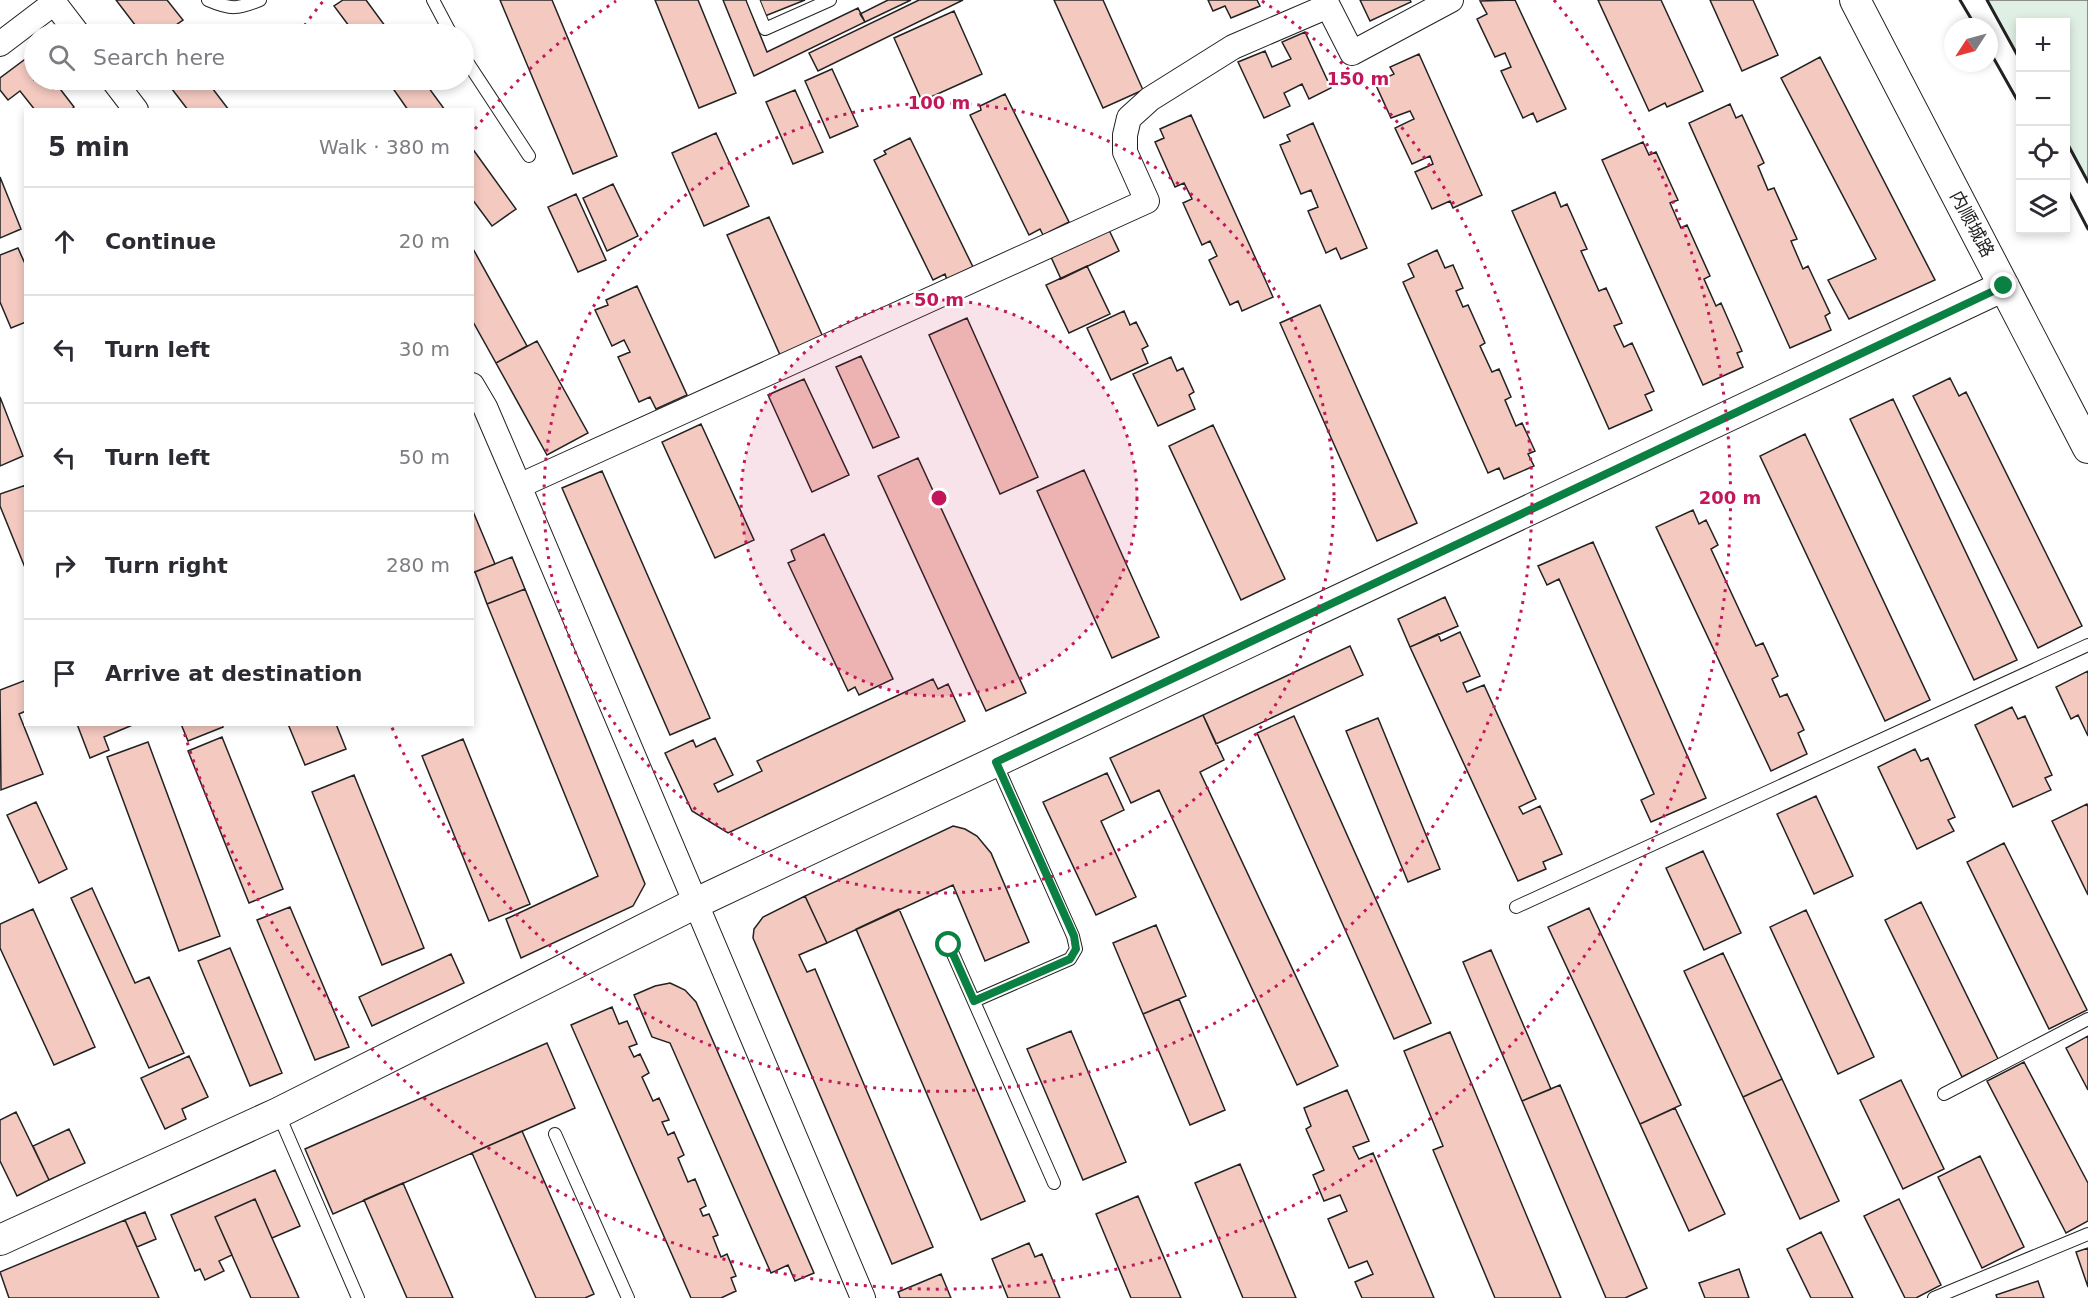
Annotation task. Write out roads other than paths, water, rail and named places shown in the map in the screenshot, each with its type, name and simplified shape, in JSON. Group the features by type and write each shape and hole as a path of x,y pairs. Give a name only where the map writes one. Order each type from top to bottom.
{"street":[{"path":"519,486 1147,201 1125,152 1125,135 1129,118 1150,99 1233,47 1328,6 1352,52 1451,0"},
{"name":"内顺城路","path":"1855,0 2088,448"},
{"path":"25,24 53,1 70,24"},
{"path":"0,44 24,25"},
{"path":"121,90 134,108"},
{"path":"0,1240 278,1113 696,903 2004,286"},
{"path":"474,388 485,407 519,486 863,1298"}],"lane":[{"path":"208,0 223,7 238,9 260,0"},
{"path":"433,0 446,24"},
{"path":"753,0 765,29 830,0"},
{"path":"474,72 529,156"},
{"path":"1516,907 2088,645"},
{"path":"974,1001 1070,959 1076,949 1074,936 996,762"},
{"path":"949,945 1054,1183"},
{"path":"1944,1094 2088,1018"},
{"path":"278,1113 358,1298"},
{"path":"555,1134 628,1298"},
{"path":"1934,1298 2088,1234"}]}
